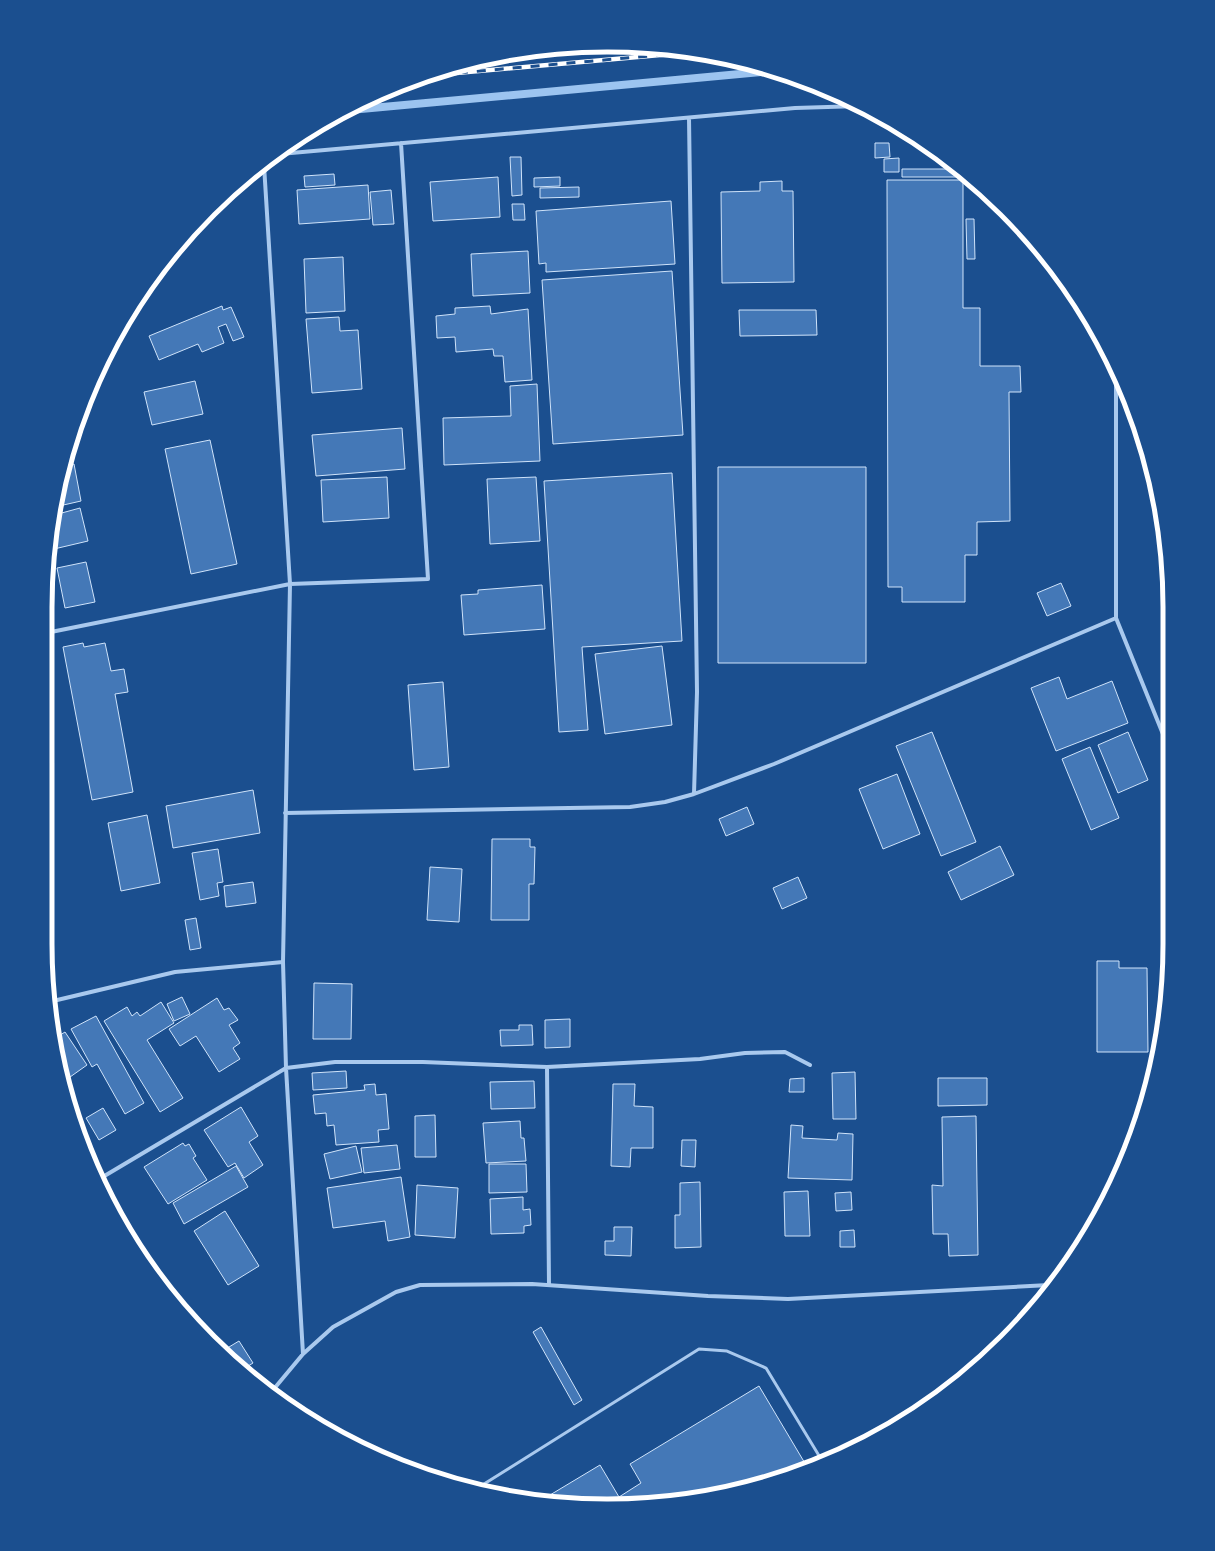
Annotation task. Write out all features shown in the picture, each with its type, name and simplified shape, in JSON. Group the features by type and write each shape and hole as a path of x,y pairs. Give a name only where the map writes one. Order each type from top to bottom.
{"street":[{"path":"289,153 795,108 847,106"},
{"path":"689,118 697,692 694,794"},
{"path":"52,632 290,584 428,579 401,143"},
{"path":"264,171 290,584 283,962 286,1068 303,1354"},
{"path":"1116,384 1116,618 1163,734"},
{"path":"285,813 630,807 665,802 694,794 774,764 1116,618"},
{"path":"55,1000 174,972 283,962"},
{"path":"103,1177 286,1068 335,1062 416,1062 547,1067 700,1059 745,1053 785,1052 810,1064"},
{"path":"547,1067 549,1285"},
{"path":"275,1388 303,1354 333,1327 396,1292 420,1285 549,1285 708,1296 788,1299 1045,1285"}],"lane":[{"path":"483,1484 699,1349 727,1351 766,1368 820,1457"}],"building":[{"path":"875,143 889,143 890,157 875,158"},
{"path":"510,157 521,157 522,195 512,196"},
{"path":"899,158 899,172 884,172 884,159"},
{"path":"902,169 948,169 958,177 902,177"},
{"path":"334,174 335,185 305,187 304,176"},
{"path":"498,177 500,217 433,221 430,182"},
{"path":"560,177 560,186 534,187 534,178"},
{"path":"887,180 962,180 963,308 980,308 980,366 1020,366 1021,392 1009,392 1010,521 977,522 977,555 965,555 965,602 902,602 902,587 888,587"},
{"path":"782,181 782,191 793,191 794,282 722,283 721,192 760,191 760,182"},
{"path":"368,185 370,219 299,224 297,190"},
{"path":"579,187 579,197 540,198 540,188"},
{"path":"391,190 394,224 373,225 370,192"},
{"path":"671,201 675,264 546,272 546,263 539,264 536,211"},
{"path":"512,204 524,204 525,220 513,220"},
{"path":"966,219 974,219 975,259 967,259"},
{"path":"528,251 530,293 473,296 471,254"},
{"path":"343,257 345,311 306,313 304,259"},
{"path":"672,271 683,435 553,444 542,280"},
{"path":"222,306 223,310 231,307 244,337 233,341 226,324 218,327 224,343 202,352 198,344 159,360 149,336"},
{"path":"490,306 491,314 528,309 532,380 505,382 503,356 494,356 493,349 456,352 455,337 437,338 436,316 455,314 455,308"},
{"path":"739,310 816,310 817,335 740,336"},
{"path":"339,317 340,331 358,330 362,389 312,393 306,319"},
{"path":"195,381 203,414 152,425 144,392"},
{"path":"537,384 540,461 444,465 443,418 511,416 510,386"},
{"path":"402,428 405,469 316,476 312,435"},
{"path":"210,440 237,564 191,574 165,449"},
{"path":"71,464 74,464 81,501 62,505 63,499"},
{"path":"718,467 866,467 866,663 718,663"},
{"path":"672,473 682,641 582,647 588,730 559,732 544,481"},
{"path":"387,477 389,518 323,522 321,480"},
{"path":"536,477 540,541 490,544 487,479"},
{"path":"80,508 88,541 55,549 61,513"},
{"path":"86,562 95,602 65,608 57,568"},
{"path":"1061,583 1071,606 1047,616 1037,593"},
{"path":"542,585 545,629 464,635 461,595 478,594 478,590"},
{"path":"83,643 84,647 105,643 111,671 124,669 128,692 115,694 133,792 92,800 63,647"},
{"path":"662,646 672,725 605,734 595,654"},
{"path":"1059,677 1067,699 1112,681 1128,723 1056,751 1031,688"},
{"path":"443,682 449,767 414,770 408,685"},
{"path":"932,732 976,842 941,856 896,746"},
{"path":"1128,732 1148,780 1118,793 1098,745"},
{"path":"1090,747 1119,818 1091,830 1062,759"},
{"path":"897,774 920,834 883,849 859,789"},
{"path":"253,790 260,833 173,848 166,806"},
{"path":"747,807 754,824 726,836 719,819"},
{"path":"147,815 160,883 121,891 108,823"},
{"path":"492,839 530,839 530,847 535,847 534,884 529,884 529,920 491,920"},
{"path":"1000,846 1014,875 961,900 948,872"},
{"path":"218,849 223,882 217,883 219,896 200,900 192,853"},
{"path":"430,867 462,869 459,922 427,920"},
{"path":"798,877 807,898 782,909 773,888"},
{"path":"253,882 256,903 226,907 224,886"},
{"path":"196,918 201,948 190,950 185,920"},
{"path":"1097,961 1119,961 1119,968 1147,968 1148,1052 1097,1052"},
{"path":"314,983 352,984 351,1039 313,1039"},
{"path":"182,997 190,1014 174,1021 167,1004"},
{"path":"217,998 224,1010 229,1008 238,1020 229,1025 240,1043 233,1048 240,1059 219,1072 196,1036 180,1046 169,1029"},
{"path":"161,1002 174,1023 147,1040 183,1098 160,1112 104,1021 127,1007 132,1016 137,1012 140,1016"},
{"path":"96,1016 144,1103 125,1114 97,1064 92,1067 71,1029"},
{"path":"570,1019 570,1047 545,1048 545,1020"},
{"path":"519,1025 532,1025 533,1045 501,1046 500,1030 519,1030"},
{"path":"65,1032 87,1065 69,1078 63,1052 60,1035"},
{"path":"346,1071 347,1088 313,1090 312,1073"},
{"path":"855,1072 856,1119 833,1119 832,1073"},
{"path":"804,1078 804,1092 789,1092 790,1079"},
{"path":"938,1078 987,1078 987,1105 938,1106"},
{"path":"534,1081 535,1108 491,1109 490,1082"},
{"path":"375,1084 376,1095 386,1094 389,1129 378,1130 379,1142 336,1145 334,1125 327,1126 326,1113 315,1114 313,1095 365,1090 364,1085"},
{"path":"613,1084 635,1084 634,1106 653,1107 653,1148 631,1148 630,1167 611,1166"},
{"path":"241,1107 258,1136 249,1142 263,1165 244,1178 235,1163 228,1167 204,1130"},
{"path":"103,1108 116,1130 99,1140 86,1118"},
{"path":"435,1115 436,1157 415,1157 415,1116"},
{"path":"976,1116 978,1255 949,1256 948,1234 933,1234 932,1185 943,1186 942,1117"},
{"path":"520,1121 521,1138 524,1138 526,1161 486,1163 483,1123"},
{"path":"791,1125 803,1126 802,1138 837,1140 838,1133 853,1134 852,1180 788,1178"},
{"path":"682,1140 696,1140 695,1167 681,1166"},
{"path":"183,1143 185,1146 189,1144 196,1156 193,1158 207,1180 168,1204 144,1167"},
{"path":"397,1145 400,1169 364,1173 361,1148"},
{"path":"356,1146 362,1172 330,1179 324,1154"},
{"path":"489,1164 526,1164 527,1192 489,1193"},
{"path":"236,1166 248,1187 184,1224 173,1203"},
{"path":"401,1177 410,1237 388,1241 385,1221 333,1228 327,1188"},
{"path":"700,1182 701,1247 675,1248 675,1215 680,1215 680,1183"},
{"path":"417,1185 458,1188 455,1238 415,1235"},
{"path":"808,1191 810,1236 785,1236 784,1192"},
{"path":"851,1192 852,1210 836,1211 835,1193"},
{"path":"523,1197 523,1210 530,1209 531,1225 524,1226 524,1233 491,1234 490,1199"},
{"path":"225,1211 259,1266 228,1285 194,1231"},
{"path":"614,1227 632,1227 631,1256 605,1255 605,1241 614,1241"},
{"path":"854,1230 855,1247 840,1247 840,1231"},
{"path":"541,1327 582,1400 574,1405 533,1332"},
{"path":"239,1341 253,1363 248,1366 227,1348"},
{"path":"759,1386 805,1463 751,1480 680,1494 644,1498 608,1499 549,1496 600,1465 619,1497 641,1483 630,1464"}],"waterway":[{"path":"362,109 756,72"}],"railway":[{"path":"457,73 661,55"}]}
